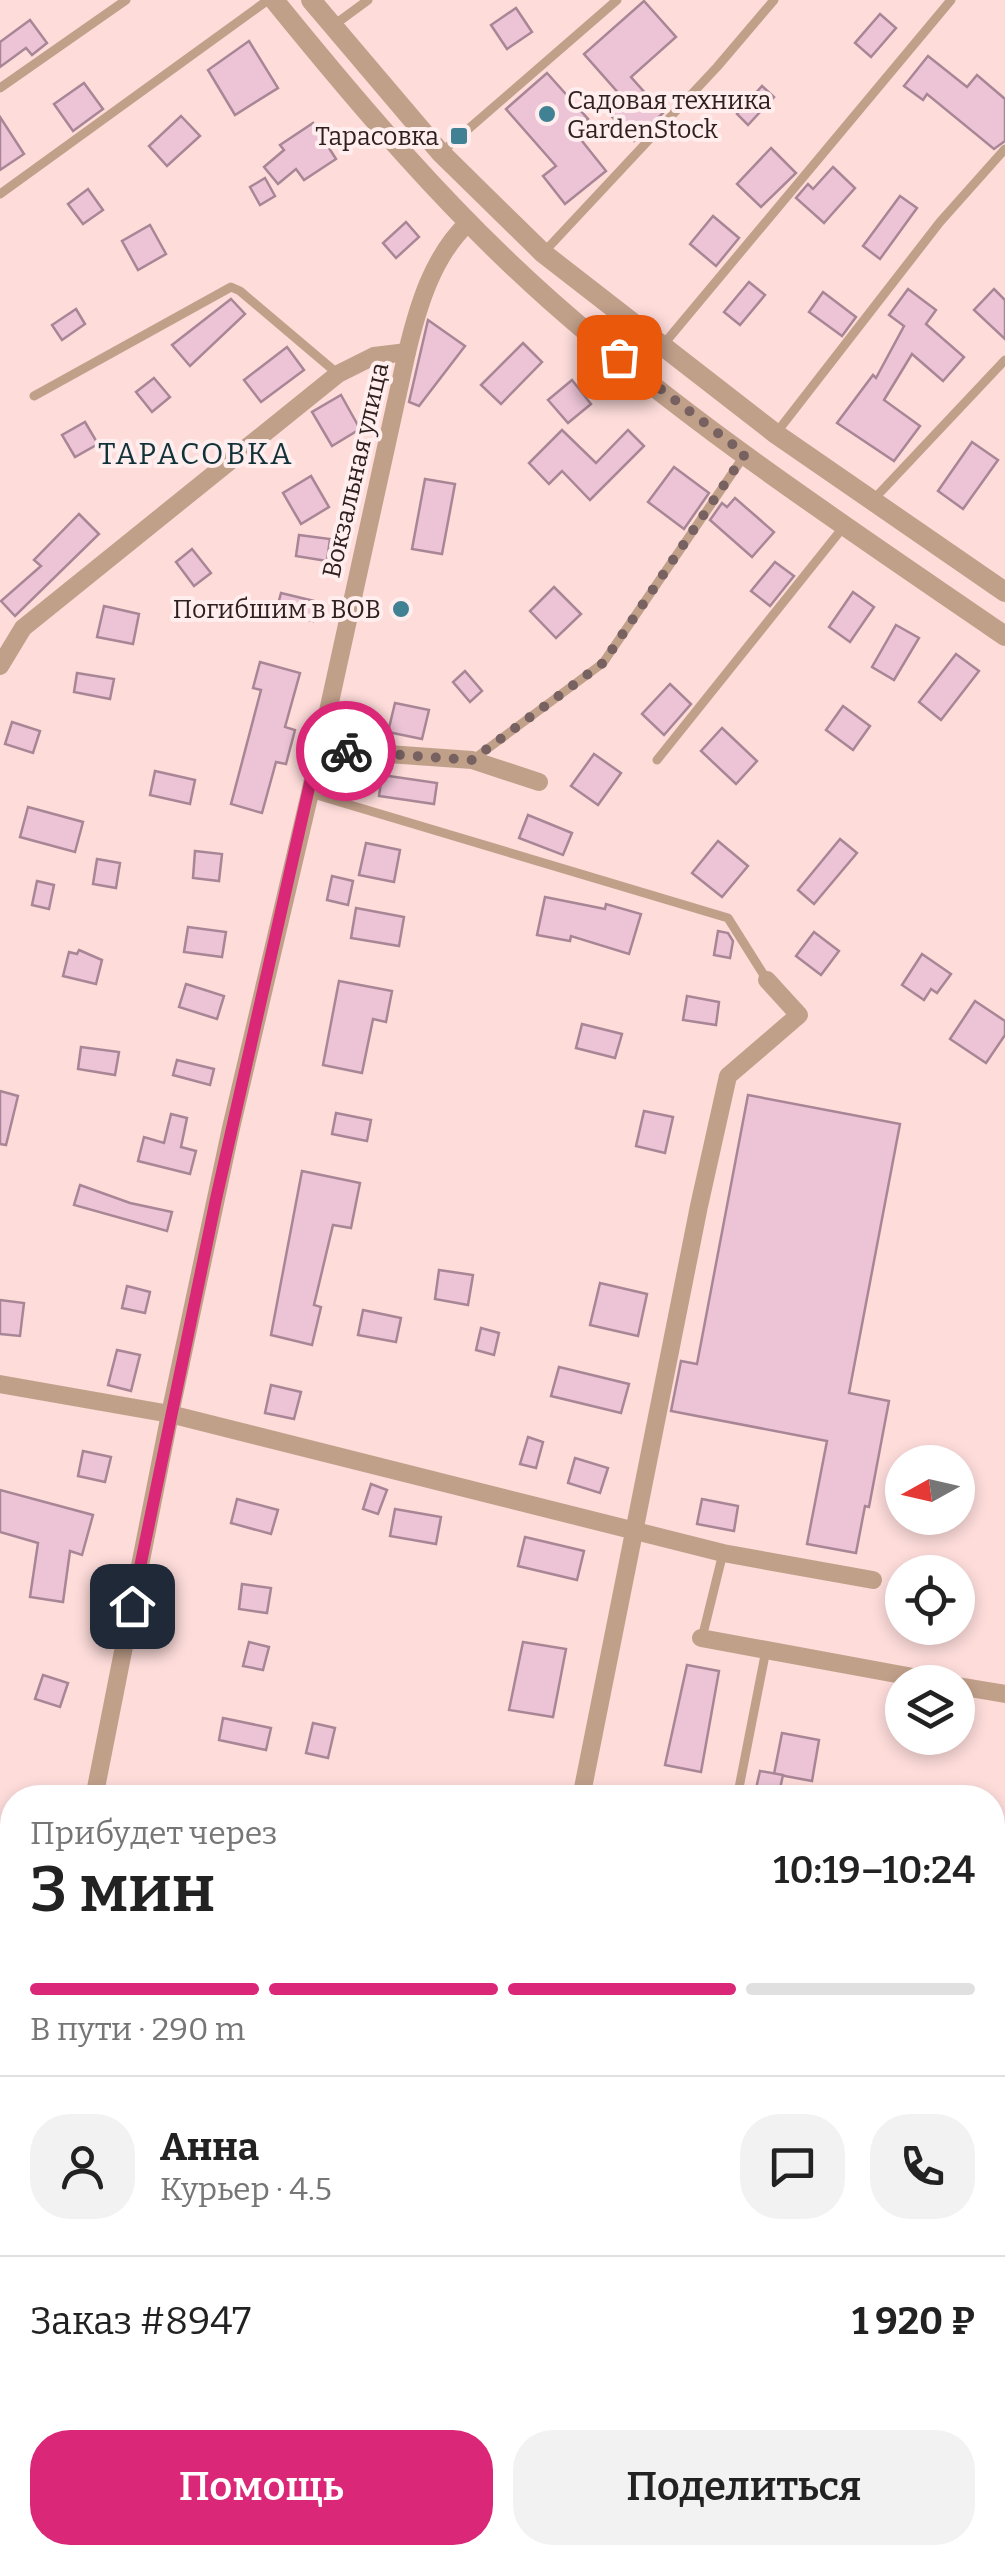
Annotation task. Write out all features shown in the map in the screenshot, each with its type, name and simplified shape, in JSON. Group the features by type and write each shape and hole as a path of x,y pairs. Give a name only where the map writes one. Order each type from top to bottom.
{"street":[{"path":"271,0 356,101 468,222 553,303 745,454 1005,636"},
{"path":"311,0 440,152 543,253 776,434 1005,592"},
{"name":"Вокзальная улица","path":"97,1785 231,1128 310,794 407,352 429,282 451,242 468,222"},
{"path":"0,666 23,628 338,374 374,356 407,352"},
{"path":"318,748 472,760 538,782"},
{"path":"583,1785 728,1076 799,1015 767,980"},
{"path":"0,1384 170,1414 723,1553 873,1580"},
{"path":"702,1638 885,1672"},
{"path":"975,1689 1005,1694"}],"lane":[{"path":"0,88 126,0"},
{"path":"0,194 271,0"},
{"path":"332,26 368,0"},
{"path":"440,152 617,0"},
{"path":"543,253 717,68 774,0"},
{"path":"662,348 952,0"},
{"path":"776,434 940,222 1005,148"},
{"path":"34,396 226,287 240,291 338,374"},
{"path":"872,501 1005,360"},
{"path":"472,760 603,663 745,454"},
{"path":"657,760 845,525"},
{"path":"310,794 728,918 767,980"},
{"path":"702,1638 723,1553"},
{"path":"740,1785 766,1650"}],"building":[{"path":"644,1 676,37 631,77 663,113 634,141 606,110 621,96 584,54"},
{"path":"516,8 532,32 507,49 491,25"},
{"path":"880,14 896,28 871,57 855,43"},
{"path":"30,20 47,43 32,55 26,48 0,67 0,42"},
{"path":"249,41 278,88 235,115 208,70"},
{"path":"928,56 967,87 977,75 1005,99 1005,141 994,149 927,94 923,100 904,86"},
{"path":"547,73 588,119 574,131 606,171 565,204 543,176 556,166 506,109"},
{"path":"84,83 103,109 73,131 54,104"},
{"path":"762,86 774,97 748,125 737,114"},
{"path":"181,116 200,136 167,166 149,146"},
{"path":"0,117 24,154 0,170"},
{"path":"313,123 336,159 304,180 296,169 278,184 264,167 284,150 280,145"},
{"path":"771,148 796,173 761,207 737,184"},
{"path":"833,167 855,188 824,223 796,198 808,184 813,189"},
{"path":"265,178 275,196 260,205 250,187"},
{"path":"88,189 103,210 83,224 68,204"},
{"path":"900,196 917,208 880,259 863,246"},
{"path":"713,216 739,238 716,266 690,244"},
{"path":"406,222 419,237 396,258 383,243"},
{"path":"150,225 166,254 138,270 122,241"},
{"path":"749,282 765,295 740,325 724,312"},
{"path":"908,289 936,310 926,324 964,357 943,381 912,354 884,400 920,426 894,461 837,423 873,375 876,378 904,326 889,315"},
{"path":"994,289 1005,300 1005,339 974,310"},
{"path":"823,292 856,317 842,336 809,312"},
{"path":"231,299 245,314 190,366 172,345"},
{"path":"76,309 85,324 62,340 52,325"},
{"path":"428,320 465,346 419,406 409,402"},
{"path":"523,343 542,362 501,404 481,385"},
{"path":"287,347 304,370 261,402 244,380"},
{"path":"154,378 170,397 152,412 136,392"},
{"path":"572,380 591,404 568,423 548,400"},
{"path":"341,395 360,429 332,446 312,412"},
{"path":"85,422 98,444 75,457 62,435"},
{"path":"562,430 596,463 628,430 644,446 590,500 562,471 549,484 529,463"},
{"path":"972,442 998,460 963,509 938,491"},
{"path":"674,467 709,493 684,529 648,502"},
{"path":"311,476 329,507 301,524 283,493"},
{"path":"425,479 455,484 442,554 412,549"},
{"path":"735,498 774,532 752,557 710,520 722,503 727,507"},
{"path":"79,514 99,534 15,616 1,601 41,566 34,560"},
{"path":"299,535 330,539 327,561 296,556"},
{"path":"192,549 211,573 194,586 176,562"},
{"path":"775,562 794,576 770,606 751,591"},
{"path":"554,587 581,614 556,638 530,611"},
{"path":"853,592 874,607 850,642 829,627"},
{"path":"281,593 318,602 313,621 276,612"},
{"path":"104,606 139,614 133,644 97,637"},
{"path":"896,625 919,638 894,680 872,667"},
{"path":"956,654 979,671 941,720 919,702"},
{"path":"260,662 300,673 285,727 295,730 286,764 276,762 262,813 231,804 261,690 253,688"},
{"path":"465,671 482,691 470,702 453,682"},
{"path":"77,673 114,679 110,699 74,692"},
{"path":"670,684 691,704 664,735 642,714"},
{"path":"395,703 429,710 422,739 388,732"},
{"path":"843,706 870,726 853,750 826,730"},
{"path":"12,722 40,731 33,753 5,744"},
{"path":"722,728 757,761 736,784 701,751"},
{"path":"594,754 621,773 598,805 571,786"},
{"path":"155,771 195,780 190,804 150,795"},
{"path":"382,775 437,783 434,804 379,796"},
{"path":"28,807 83,822 75,852 20,837"},
{"path":"528,815 572,833 563,855 519,838"},
{"path":"840,839 857,853 814,904 798,890"},
{"path":"718,841 748,866 722,897 692,873"},
{"path":"366,843 400,850 394,882 359,875"},
{"path":"195,851 222,854 219,881 193,878"},
{"path":"97,859 120,863 116,888 93,884"},
{"path":"332,876 353,881 348,905 327,900"},
{"path":"37,881 54,885 49,909 32,905"},
{"path":"545,897 605,909 606,904 641,914 629,954 571,936 570,941 537,935"},
{"path":"356,908 404,917 399,946 351,938"},
{"path":"188,927 226,932 222,957 184,952"},
{"path":"718,931 728,933 733,941 730,958 714,955"},
{"path":"814,932 839,951 821,975 796,956"},
{"path":"79,950 102,960 96,984 63,976 69,952 77,954"},
{"path":"922,954 951,974 937,993 931,989 924,1000 902,985"},
{"path":"339,981 392,991 386,1022 373,1019 362,1073 323,1065"},
{"path":"186,984 224,996 217,1019 179,1007"},
{"path":"687,996 719,1002 716,1025 683,1020"},
{"path":"975,1001 1005,1021 1005,1035 986,1063 950,1039"},
{"path":"582,1024 622,1034 615,1058 576,1048"},
{"path":"81,1047 119,1052 115,1075 78,1069"},
{"path":"177,1060 214,1069 210,1085 173,1075"},
{"path":"0,1091 18,1096 6,1145 0,1144"},
{"path":"748,1095 900,1124 849,1393 889,1401 856,1553 807,1544 827,1441 671,1411 681,1361 697,1364"},
{"path":"644,1111 673,1117 665,1153 636,1146"},
{"path":"336,1113 371,1120 367,1141 332,1134"},
{"path":"171,1114 187,1118 181,1147 196,1151 190,1174 138,1161 144,1137 164,1143"},
{"path":"302,1171 360,1183 351,1228 333,1225 314,1305 321,1307 312,1345 271,1335"},
{"path":"80,1185 130,1203 172,1212 167,1231 74,1205"},
{"path":"439,1270 473,1275 468,1305 435,1299"},
{"path":"600,1283 647,1294 638,1336 590,1325"},
{"path":"127,1286 150,1292 145,1313 122,1308"},
{"path":"0,1300 24,1303 20,1336 0,1334"},
{"path":"363,1310 401,1318 396,1342 358,1335"},
{"path":"481,1328 499,1333 494,1355 476,1350"},
{"path":"117,1350 140,1355 131,1391 108,1385"},
{"path":"559,1367 629,1384 621,1413 551,1396"},
{"path":"271,1385 301,1392 294,1419 265,1413"},
{"path":"528,1437 543,1442 536,1468 520,1464"},
{"path":"83,1451 111,1457 105,1482 78,1476"},
{"path":"575,1458 608,1468 600,1493 568,1483"},
{"path":"371,1484 387,1490 378,1514 363,1509"},
{"path":"0,1490 93,1515 82,1555 70,1551 63,1602 30,1597 38,1543 0,1532"},
{"path":"237,1499 278,1510 271,1534 231,1523"},
{"path":"702,1499 738,1506 734,1531 697,1524"},
{"path":"395,1509 441,1517 436,1544 390,1536"},
{"path":"525,1537 584,1551 577,1580 518,1566"},
{"path":"242,1584 271,1588 267,1613 239,1609"},
{"path":"249,1642 269,1647 263,1670 243,1666"},
{"path":"523,1642 566,1649 553,1717 509,1710"},
{"path":"687,1665 719,1671 701,1772 665,1765"},
{"path":"43,1675 68,1683 60,1707 35,1699"},
{"path":"223,1718 271,1728 266,1750 219,1740"},
{"path":"313,1723 335,1728 328,1758 306,1753"},
{"path":"782,1733 819,1740 812,1781 774,1774"},
{"path":"760,1771 783,1775 781,1785 757,1785"}],"way so far":[{"path":"346,751 472,760 603,663 745,454 619,357"}],"place":[{"name":"Садовая техника GardenStock","path":"547,114"},
{"name":"Тарасовка","path":"459,136"},
{"name":"Погибшим в ВОВ","path":"401,609"}],"district":[{"name":"ТАРАСОВКА","path":"196,454"}],"route":[{"path":"132,1606 231,1128 318,748 346,751"}]}
